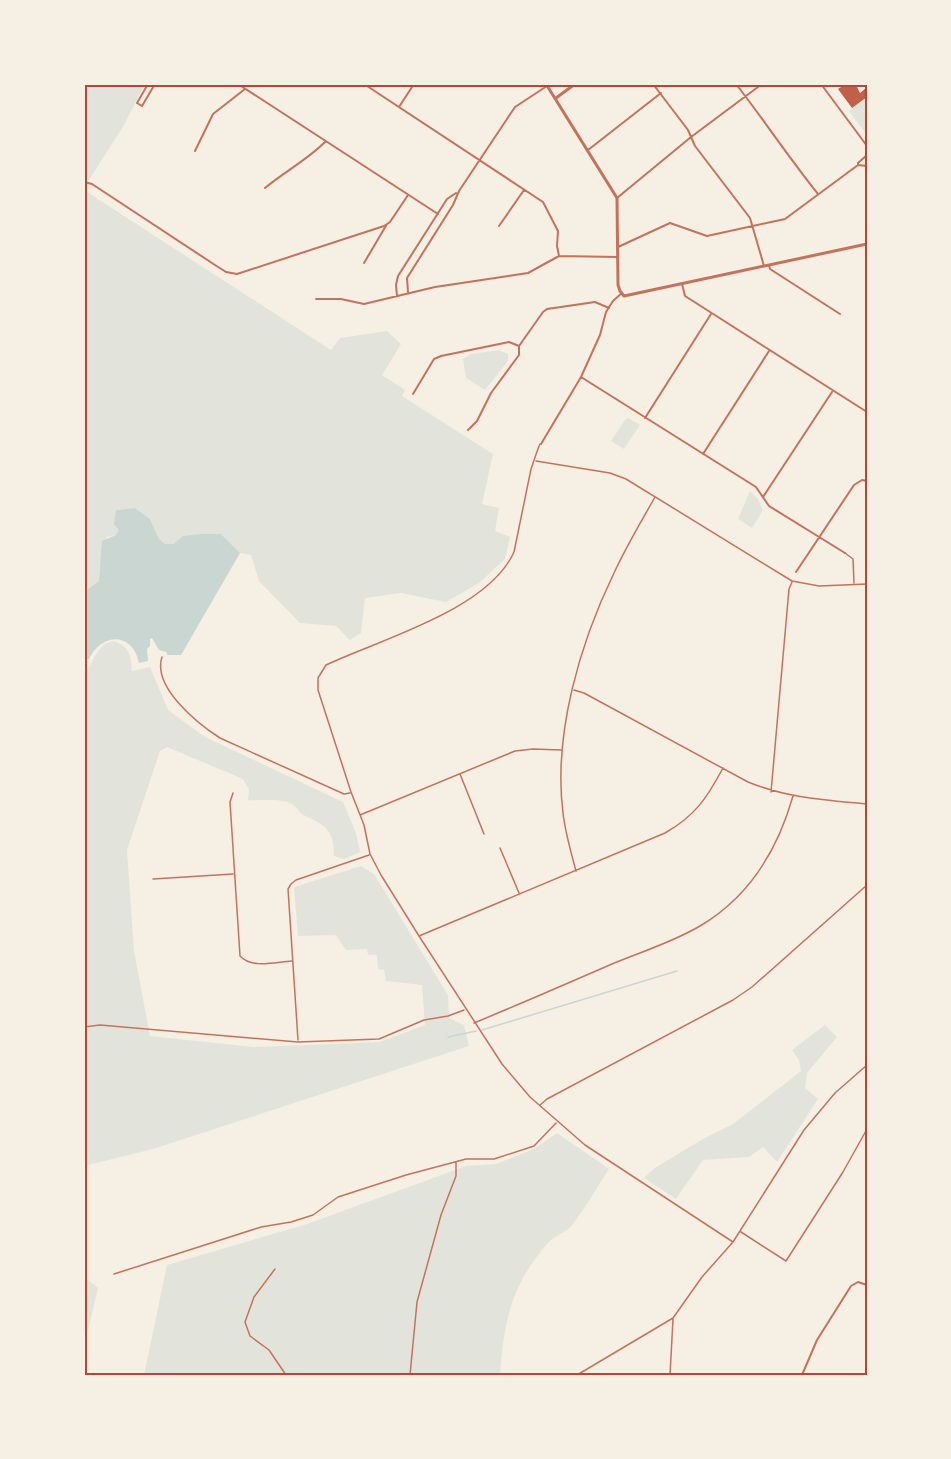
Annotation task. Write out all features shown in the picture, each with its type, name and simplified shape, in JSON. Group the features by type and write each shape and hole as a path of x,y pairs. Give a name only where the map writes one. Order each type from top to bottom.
{"street":[{"path":"147,84 137,103 142,106 155,84"},
{"path":"237,84 438,214"},
{"path":"364,84 543,202 558,231 559,256"},
{"path":"399,107 414,84"},
{"path":"556,98 575,84"},
{"path":"653,84 695,146 745,210 754,227 764,266"},
{"path":"736,84 818,194"},
{"path":"617,198 691,137 762,84"},
{"path":"821,84 867,146"},
{"path":"409,292 406,285 407,278 453,205 459,191 515,107 547,85 617,198 618,285 624,296 867,244"},
{"path":"195,151 213,114 245,89"},
{"path":"588,150 661,93"},
{"path":"265,189 286,171 313,154 325,142"},
{"path":"618,247 670,223 707,236 785,219 858,165 867,155"},
{"path":"858,165 867,166"},
{"path":"84,182 92,184 215,266 231,273 247,272 387,225"},
{"path":"499,226 524,190"},
{"path":"397,296 398,276 447,199 459,191"},
{"path":"364,263 408,195"},
{"path":"316,299 341,299 364,303 409,292 528,273 559,256 618,257"},
{"path":"769,265 773,271 840,314"},
{"path":"682,284 686,296 867,412"},
{"path":"541,444 581,377 600,335 609,308 622,294"},
{"path":"468,430 477,421 491,393 519,355 519,345 541,314 547,309 595,302 609,308"},
{"path":"645,418 712,313"},
{"path":"413,394 434,359 509,342 519,345"},
{"path":"704,454 769,351"},
{"path":"581,377 756,487 769,506 845,553"},
{"path":"763,497 833,391"},
{"path":"796,572 854,485 862,480 867,481"},
{"path":"802,1375 819,1337 851,1286 858,1282 867,1285"}],"lane":[{"path":"541,444 531,469 514,552 509,563 467,601 447,613 326,665 318,678 318,690 360,815 370,854 419,936 501,1064 557,1123 600,1156 734,1242"},
{"path":"536,461 610,473 626,479 792,581 819,585 867,584"},
{"path":"576,871 562,812 562,750 573,690 586,641 600,605 655,496"},
{"path":"845,553 853,559 854,584"},
{"path":"771,792 789,589 792,581"},
{"path":"162,657 160,666 174,697 186,712 207,729 220,738 344,794 351,792"},
{"path":"573,690 584,693 748,782 771,792 867,804"},
{"path":"360,815 515,751 533,748 562,750"},
{"path":"419,936 659,836 680,825 703,803 723,768"},
{"path":"460,774 484,834"},
{"path":"233,793 230,802 240,956 252,963 293,961"},
{"path":"474,1023 681,936 718,915 739,895 770,856 780,836 793,796"},
{"path":"500,849 519,894"},
{"path":"298,1042 288,889 296,879 370,854"},
{"path":"153,879 234,874"},
{"path":"539,1106 556,1094 733,1000 760,980 867,885"},
{"path":"84,1027 100,1025 298,1042 379,1038 424,1020 459,1013 465,1009"},
{"path":"577,1375 673,1318 702,1277 734,1242 808,1124 835,1093 867,1065"},
{"path":"114,1274 261,1227 314,1215 338,1197 406,1175 466,1159 494,1159 534,1146 557,1123"},
{"path":"740,1232 786,1261 843,1173 867,1129"},
{"path":"410,1375 417,1302 441,1215 456,1176 456,1162"},
{"path":"275,1269 254,1297 245,1322 250,1336 269,1350 286,1375"},
{"path":"670,1375 673,1318"}],"shaded area":[{"path":"84,84 145,84 124,125 84,188"},
{"path":"867,97 867,135 849,111"},
{"path":"84,190 331,350 340,338 387,331 401,344 382,375 405,390 402,396 493,454 482,504 499,508 495,531 510,537 505,559 479,583 446,602 401,593 365,598 361,633 350,640 336,626 300,623 259,581 251,555 240,553 221,534 201,534 174,544 165,544 159,539 150,519 135,508 116,510 120,530 116,535 107,537 100,565 99,581 84,592"},
{"path":"499,350 508,354 508,361 485,390 466,378 463,359 471,354"},
{"path":"628,418 640,425 624,449 611,441"},
{"path":"750,491 758,499 763,510 752,528 738,519"},
{"path":"135,508 150,519 159,539 165,544 174,544 183,536 221,534 240,553 181,655 168,655 159,650 152,638 147,649 148,661 139,663 136,653 130,646 117,639 101,644 89,659 84,659 84,592 99,581 102,541 116,535 119,530 114,524 116,510"},
{"path":"114,641 129,652 132,671 150,667 168,710 205,737 343,802 356,833 360,852 344,859 334,856 332,839 327,829 302,814 292,804 276,800 248,800 249,790 243,779 167,747 160,751 127,850 134,951 150,1036 253,1047 380,1042 425,1025 422,985 386,981 384,970 378,969 377,955 368,955 367,949 346,950 336,935 298,936 294,887 361,866 374,874 448,995 449,1018 464,1025 469,1046 153,1149 84,1166 84,675 99,649"},
{"path":"825,1025 837,1037 807,1073 805,1088 818,1099 777,1162 763,1147 749,1157 703,1160 676,1199 644,1178 655,1168 701,1140 733,1124 801,1071 799,1060 792,1050"},
{"path":"557,1133 609,1169 573,1224 548,1243 525,1274 507,1321 500,1375 144,1375 167,1265 307,1224 466,1166 496,1164 534,1149"},
{"path":"84,1277 98,1288 84,1347"}],"building":[{"path":"846,84 859,84 861,86 857,87 860,93 867,87 867,97 852,108 838,89"}],"waterway":[{"path":"482,1030 677,971"},
{"path":"448,1037 476,1031"}]}
